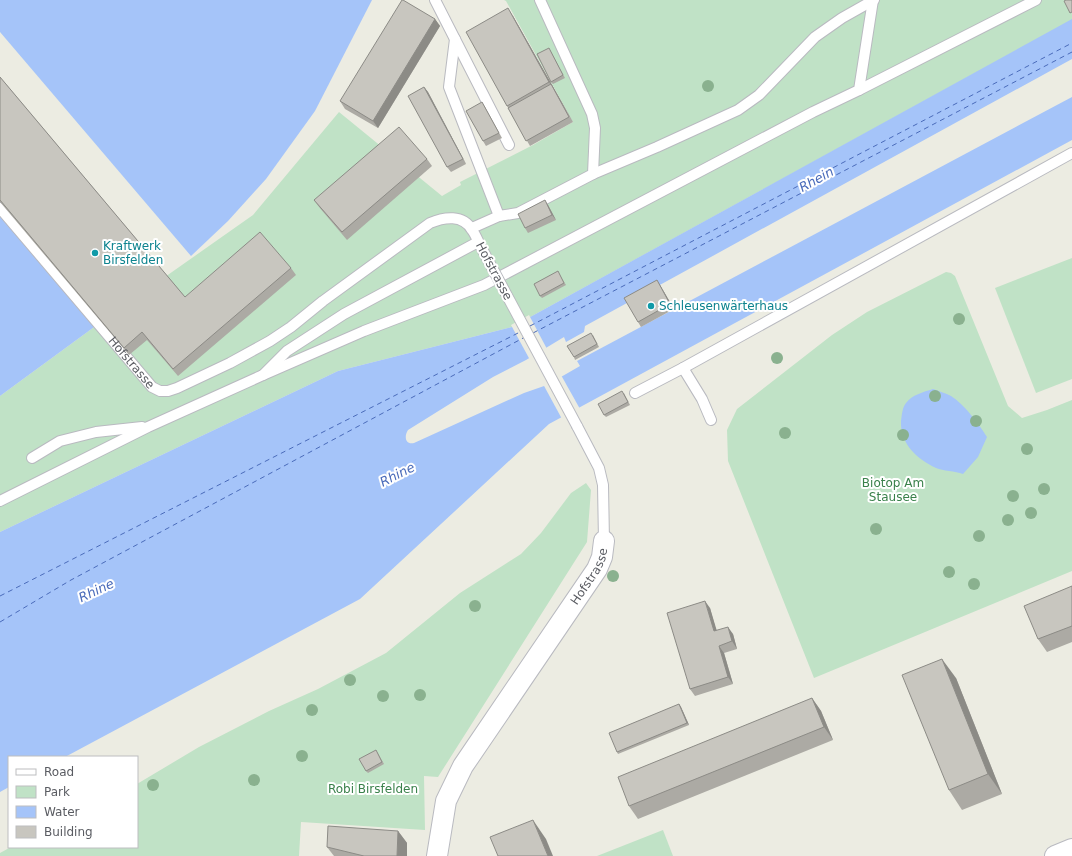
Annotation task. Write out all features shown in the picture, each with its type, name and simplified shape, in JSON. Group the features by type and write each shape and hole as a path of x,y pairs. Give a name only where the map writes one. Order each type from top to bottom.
{"street":[{"name":"Hofstrasse","path":"437,856 446,801 463,766 597,569 602,557 604,541"},
{"path":"1055,856 1072,849"}],"lane":[{"path":"435,0 509,145"},
{"path":"540,0 592,114 595,128 593,174"},
{"path":"472,228 499,216 518,213 593,174 738,110 759,95 815,38 842,18 874,0"},
{"path":"859,90 874,0"},
{"path":"0,501 148,427 263,375 364,331 484,285 806,116 1036,0"},
{"path":"455,39 450,87 499,216"},
{"path":"635,393 1072,154"},
{"name":"Hofstrasse","path":"0,208 152,387 160,391 168,391 230,363 270,341 430,223 441,218 451,217 462,220 472,228 599,468 603,485 604,541"},
{"path":"263,375 287,351 344,314 480,244"},
{"path":"683,368 702,399 710,420"},
{"path":"32,458 60,441 96,432 148,427"}],"green space":[{"path":"504,0 1072,0 1072,20 512,327 338,371 0,532 0,396 101,322 253,215 339,112 442,196 461,185 460,182 533,145 573,122 506,1"},
{"path":"1072,258 1072,379 1036,393 995,288"},
{"name":"Biotop Am Stausee","path":"946,272 955,276 1008,406 1022,418 1072,400 1072,571 814,678 728,461 727,430 737,409 832,335 867,312"},
{"name":"Robi Birsfelden","path":"586,483 591,490 587,542 438,777 424,776 425,830 301,822 299,856 0,856 0,853 9,848 138,848 138,783 199,747 269,711 318,689 386,653 460,593 521,554 541,533 571,493"},
{"path":"663,830 673,856 597,856"}],"water":[{"path":"0,0 372,0 315,111 266,179 228,221 191,256 0,32"},
{"path":"1072,19 1072,59 585,326 584,332 566,342 564,337 526,360 493,377 408,430 406,440 409,443 414,443 524,393 547,385 580,366 577,361 1072,97 1072,140 549,424 360,599 67,756 8,756 8,788 0,792 0,532 338,371 512,327"},
{"path":"0,201 101,322 0,396"},
{"path":"933,389 949,395 961,404 976,420 987,437 978,457 963,474 936,468 922,460 911,450 903,437 901,429 902,412 908,400"}],"pier":[{"path":"529,315 547,349 530,360 511,325"},
{"path":"561,375 580,409 562,419 543,384"}],"building":[{"path":"402,0 435,19 373,121 340,101"},
{"path":"1072,0 1072,12 1070,13 1064,1"},
{"path":"508,8 549,82 507,106 466,32"},
{"path":"549,48 563,75 551,82 537,54"},
{"name":"Kraftwerk Birsfelden","path":"0,77 185,297 260,232 291,268 173,369 142,332 124,348 0,200"},
{"path":"551,84 569,117 526,141 508,108"},
{"path":"424,87 463,159 447,167 408,96"},
{"path":"482,102 499,133 483,141 466,111"},
{"path":"399,127 427,159 342,232 314,200"},
{"path":"545,200 552,215 525,228 518,214"},
{"path":"558,271 564,283 540,296 534,284"},
{"name":"Schleusenwärterhaus","path":"657,280 670,304 638,322 624,298"},
{"path":"591,333 597,344 574,357 567,346"},
{"path":"622,391 628,402 604,415 598,404"},
{"path":"1072,586 1072,626 1038,639 1024,606"},
{"path":"705,601 714,631 728,627 732,641 719,646 728,677 690,689 667,613"},
{"path":"942,659 988,774 949,790 902,675"},
{"path":"812,698 824,727 629,806 618,777"},
{"path":"679,704 687,723 617,752 609,733"},
{"path":"376,750 382,762 366,771 359,759"},
{"path":"533,820 548,856 498,856 490,837"},
{"path":"328,826 398,831 397,856 364,856 327,847"}],"ferry route":[{"path":"530,326 1072,43"},
{"path":"533,333 1072,52"},
{"path":"0,596 522,331"},
{"path":"0,622 71,580 525,337"}],"place":[{"name":"Kraftwerk Birsfelden","path":"95,253"},
{"name":"Schleusenwärterhaus","path":"651,306"}],"water label":[{"name":"Rhein","path":"816,179"},
{"name":"Rhine","path":"397,474"},
{"name":"Rhine","path":"96,590"}]}
